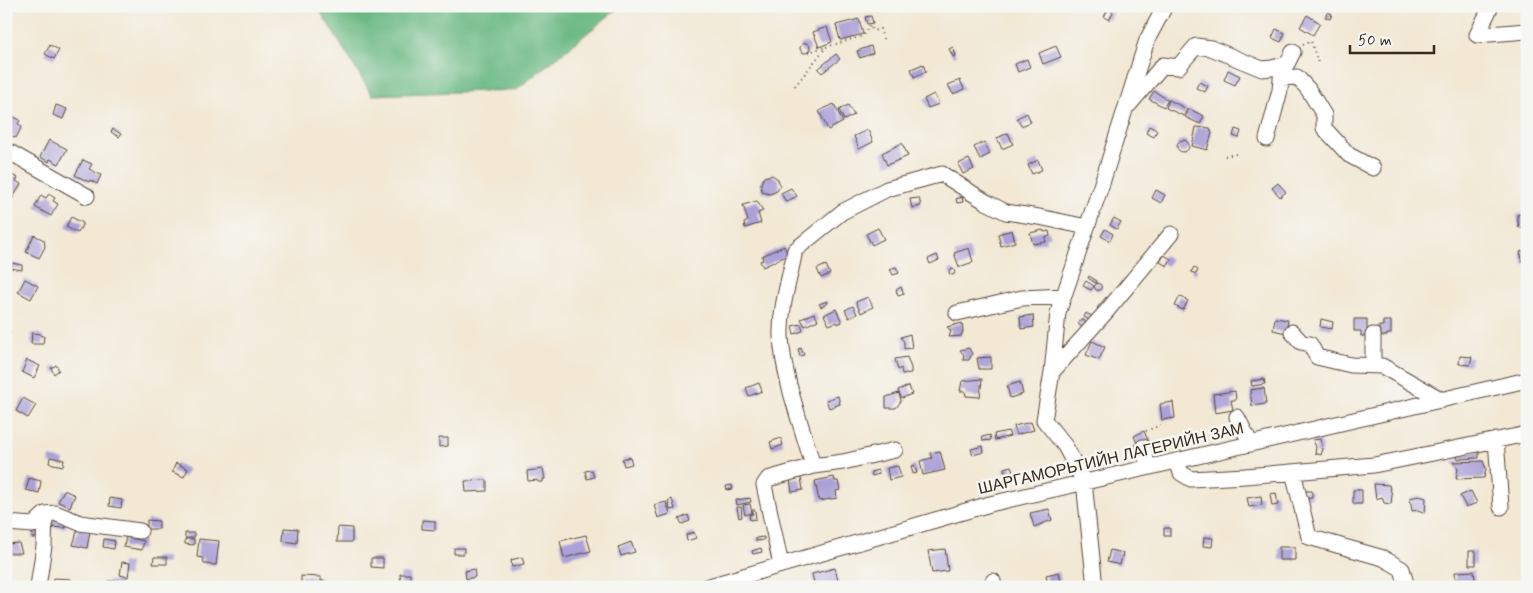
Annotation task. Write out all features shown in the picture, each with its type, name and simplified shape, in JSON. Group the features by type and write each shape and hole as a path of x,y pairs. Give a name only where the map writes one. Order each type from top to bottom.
{"street":[{"path":"1095,587 1084,482 1064,446 1044,420 1052,372 1058,313 1147,40 1165,6"},
{"path":"1491,6 1477,35 1527,32"},
{"path":"1125,110 1164,65 1178,67 1196,46 1211,48 1262,69 1297,77 1308,89 1324,115 1324,128 1349,155 1373,168"},
{"path":"1267,139 1280,90 1281,72 1293,52"},
{"path":"6,150 87,196"},
{"path":"813,466 788,379 781,336 782,312 795,250 842,212 887,189 942,174 986,202 1006,212 1087,227"},
{"path":"1052,372 1106,312 1171,234"},
{"path":"957,313 1022,298 1064,296"},
{"path":"1292,332 1301,342 1310,344 1317,357 1351,365 1382,366 1442,400"},
{"path":"1373,335 1373,365"},
{"name":"ШАРГАМОРЬТИЙН ЛАГЕРИЙН ЗАМ","path":"706,587 990,504 1527,380"},
{"path":"1237,417 1252,444"},
{"path":"1177,461 1181,473 1191,479 1293,472 1374,465 1527,434"},
{"path":"1496,440 1501,507"},
{"path":"1143,447 1148,467"},
{"path":"781,565 764,486 768,479 813,466 843,462 895,450"},
{"path":"1293,472 1309,537 1383,558 1402,569 1407,587"},
{"path":"6,523 33,525 45,514 55,513 80,522 140,531"},
{"path":"38,587 44,546 45,514"}],"path":[{"path":"808,52 863,36 870,25 873,31"},
{"path":"865,33 880,29 884,42"},
{"path":"1293,52 1311,41 1318,63"},
{"path":"795,86 826,47"},
{"path":"1225,156 1236,154"},
{"path":"1146,431 1161,425"},
{"path":"1519,587 1527,580"}],"green space":[{"path":"317,6 621,6 516,90 372,95"}],"building":[{"path":"1108,9 1113,12 1109,20 1104,17"},
{"path":"1328,12 1332,14 1330,19 1325,17"},
{"path":"1307,15 1320,23 1313,35 1300,27"},
{"path":"871,16 873,23 867,24 865,17"},
{"path":"859,19 863,34 840,40 836,25"},
{"path":"827,27 832,42 819,47 813,32"},
{"path":"1276,29 1285,33 1281,42 1272,38"},
{"path":"805,43 810,48 805,53 800,48"},
{"path":"50,45 59,50 54,59 45,54"},
{"path":"871,46 873,53 860,58 857,51"},
{"path":"1056,46 1061,57 1043,64 1039,53"},
{"path":"953,47 956,56 953,57 949,49"},
{"path":"836,54 840,59 822,73 818,69"},
{"path":"1027,59 1030,67 1018,72 1015,64"},
{"path":"923,64 926,72 914,77 911,69"},
{"path":"1228,70 1240,76 1235,85 1224,80"},
{"path":"960,80 964,89 953,94 948,85"},
{"path":"1199,82 1208,86 1205,92 1196,88"},
{"path":"1154,91 1168,100 1164,107 1149,99"},
{"path":"934,94 939,104 928,108 924,99"},
{"path":"1169,100 1187,109 1184,116 1166,108"},
{"path":"834,104 843,122 828,130 819,111"},
{"path":"56,105 67,109 63,119 53,115"},
{"path":"848,105 854,115 844,120 839,110"},
{"path":"1189,109 1204,116 1200,124 1185,117"},
{"path":"1027,113 1031,122 1021,126 1017,118"},
{"path":"10,115 20,120 18,124 22,126 16,138 6,133 6,123"},
{"path":"1149,126 1157,130 1154,137 1146,133"},
{"path":"1196,127 1210,128 1212,133 1207,150 1192,146"},
{"path":"113,129 121,134 119,137 111,132"},
{"path":"1235,129 1241,131 1239,138 1233,136"},
{"path":"868,130 873,142 859,149 854,136"},
{"path":"1008,133 1013,144 1002,149 997,138"},
{"path":"49,140 67,149 59,164 50,159 49,162 40,157"},
{"path":"1183,140 1189,146 1183,152 1177,146"},
{"path":"984,142 990,154 980,159 974,147"},
{"path":"902,143 908,156 887,165 882,153"},
{"path":"969,159 974,169 963,174 958,164"},
{"path":"83,160 92,164 89,169 101,175 97,184 75,175"},
{"path":"1038,160 1042,170 1032,174 1028,165"},
{"path":"12,175 18,178 16,181 21,184 13,198 7,195 8,193 6,192 6,176 11,178"},
{"path":"772,175 778,179 780,185 777,191 770,194 762,192 761,183 764,177"},
{"path":"1278,183 1286,192 1280,197 1272,188"},
{"path":"791,188 797,196 786,202 781,193"},
{"path":"1156,190 1165,195 1161,203 1152,198"},
{"path":"49,194 55,198 53,201 58,204 51,216 35,207 41,195 46,198"},
{"path":"962,197 963,202 957,203 956,199"},
{"path":"919,198 921,206 912,208 910,199"},
{"path":"757,201 763,211 758,213 761,223 745,228 744,223 748,221 743,205"},
{"path":"1527,213 1527,226 1519,228 1517,215"},
{"path":"71,217 83,223 78,233 66,227"},
{"path":"1114,218 1121,222 1117,229 1110,225"},
{"path":"878,228 884,239 872,245 866,234"},
{"path":"1105,229 1113,234 1110,241 1101,236"},
{"path":"1012,230 1015,242 1001,246 998,234"},
{"path":"1043,230 1044,232 1049,231 1050,236 1045,238 1046,242 1033,244 1030,233"},
{"path":"34,235 44,240 45,247 39,258 26,252"},
{"path":"784,246 788,255 763,267 760,261 763,260 762,256"},
{"path":"969,248 973,262 959,267 954,253"},
{"path":"1527,250 1527,264 1524,265 1520,252"},
{"path":"937,255 939,260 930,264 928,259"},
{"path":"1164,255 1171,259 1167,266 1160,262"},
{"path":"12,263 22,265 22,270 11,268"},
{"path":"826,265 830,274 821,278 817,269"},
{"path":"896,267 899,273 893,275 890,269"},
{"path":"1194,267 1198,270 1196,274 1191,272"},
{"path":"952,269 955,272 952,275 949,272"},
{"path":"1089,276 1097,281 1096,283 1088,278"},
{"path":"25,279 38,286 31,299 18,292"},
{"path":"1086,281 1094,286 1091,290 1083,286"},
{"path":"1098,284 1101,287 1098,290 1095,287"},
{"path":"901,287 904,294 898,296 896,290"},
{"path":"1180,296 1188,301 1183,310 1175,306"},
{"path":"868,297 873,307 861,313 856,302"},
{"path":"1106,297 1108,299 1099,310 1097,308"},
{"path":"827,301 828,303 821,307 819,304"},
{"path":"853,306 857,314 849,318 845,310"},
{"path":"836,309 842,322 829,325 824,315"},
{"path":"814,313 818,320 805,326 801,319"},
{"path":"1086,313 1092,316 1089,320 1084,317"},
{"path":"1033,315 1034,327 1021,329 1020,317"},
{"path":"1275,318 1288,320 1286,333 1273,330"},
{"path":"1321,319 1333,322 1332,329 1320,327"},
{"path":"1354,319 1367,319 1367,336 1361,336 1361,331 1354,331"},
{"path":"1082,320 1085,323 1082,326 1079,323"},
{"path":"1383,321 1391,321 1391,334 1379,336 1379,326 1383,326"},
{"path":"962,323 963,331 961,336 949,337 951,331 947,327"},
{"path":"801,324 803,331 794,334 792,326"},
{"path":"6,330 11,332 6,340"},
{"path":"32,333 44,336 43,344 31,344"},
{"path":"910,334 912,348 904,349 904,342 901,337"},
{"path":"1092,341 1105,347 1099,360 1086,355"},
{"path":"801,348 804,355 800,356 798,349"},
{"path":"969,348 972,354 969,360 963,360 964,355 960,350"},
{"path":"1460,356 1472,357 1470,365 1459,364"},
{"path":"907,357 911,373 902,374 901,368 898,370 895,359"},
{"path":"991,357 991,369 979,369 977,358"},
{"path":"27,360 40,366 34,378 22,372"},
{"path":"56,365 59,370 54,374 51,368"},
{"path":"982,379 980,397 966,396 965,391 960,391 962,381"},
{"path":"1264,379 1265,384 1252,386 1251,381"},
{"path":"1020,382 1023,394 1010,398 1007,386"},
{"path":"759,383 762,391 749,396 746,388"},
{"path":"909,386 912,394 902,398 898,390"},
{"path":"1264,388 1266,404 1252,406 1250,390"},
{"path":"6,389 11,392 6,401"},
{"path":"1235,391 1236,400 1231,400 1233,410 1215,413 1213,394"},
{"path":"899,393 901,401 896,408 886,408 886,397"},
{"path":"838,396 840,404 829,408 826,400"},
{"path":"23,398 36,405 28,418 16,411"},
{"path":"1173,402 1175,418 1162,420 1160,404"},
{"path":"1031,422 1034,430 1016,435 1014,426"},
{"path":"1008,431 1010,436 995,440 994,434"},
{"path":"1144,431 1149,443 1139,448 1134,436"},
{"path":"990,435 991,440 983,441 982,437"},
{"path":"439,438 448,438 448,446 439,447"},
{"path":"781,438 783,445 772,449 770,442"},
{"path":"1320,439 1323,449 1321,455 1315,453 1316,447 1313,440"},
{"path":"983,446 984,452 973,455 971,449"},
{"path":"940,451 945,470 923,475 920,461 932,458 930,453"},
{"path":"1479,452 1479,458 1458,459 1457,454"},
{"path":"50,457 64,460 63,466 49,463"},
{"path":"630,457 632,464 624,466 622,459"},
{"path":"1483,461 1486,469 1484,478 1456,479 1458,469 1453,462"},
{"path":"176,463 188,469 184,477 172,472"},
{"path":"914,465 917,473 913,474 911,466"},
{"path":"898,466 901,477 889,480 887,468"},
{"path":"1011,466 1013,471 1005,473 1004,468"},
{"path":"543,469 545,479 543,479 543,482 538,482 537,480 528,481 527,471"},
{"path":"592,470 594,477 587,479 585,471"},
{"path":"878,470 879,474 872,476 871,472"},
{"path":"834,477 835,481 838,481 840,490 836,491 837,498 819,501 815,481"},
{"path":"29,478 41,481 39,493 26,490"},
{"path":"801,478 803,490 792,492 790,479"},
{"path":"487,480 487,491 466,492 465,481"},
{"path":"1374,484 1389,485 1392,495 1391,504 1384,503 1382,497 1376,499"},
{"path":"732,485 733,489 727,490 726,486"},
{"path":"64,490 75,495 70,507 58,502"},
{"path":"1353,490 1362,490 1362,504 1353,504"},
{"path":"1300,491 1312,491 1312,498 1301,499"},
{"path":"1471,491 1477,503 1466,507 1460,496"},
{"path":"1276,493 1278,505 1272,506 1270,494"},
{"path":"1261,496 1262,505 1249,507 1247,498"},
{"path":"1419,496 1426,498 1425,513 1418,510 1412,511 1410,498"},
{"path":"110,498 122,500 121,508 109,506"},
{"path":"750,498 751,502 737,505 736,500"},
{"path":"672,499 675,509 670,510 668,501"},
{"path":"666,502 670,514 658,518 654,505"},
{"path":"750,504 752,513 745,515 743,505"},
{"path":"737,507 741,507 742,517 739,518"},
{"path":"1049,509 1052,520 1034,527 1030,513"},
{"path":"752,510 755,510 756,519 750,520 749,515 753,514"},
{"path":"688,515 690,521 682,524 679,519"},
{"path":"51,519 67,520 66,528 50,527"},
{"path":"147,520 159,521 159,529 147,529"},
{"path":"422,520 435,521 435,530 422,529"},
{"path":"338,527 352,528 352,542 337,542"},
{"path":"78,528 90,531 87,548 73,545"},
{"path":"284,528 298,529 297,543 283,541"},
{"path":"1164,528 1170,528 1170,536 1164,536"},
{"path":"33,531 42,532 42,538 32,538"},
{"path":"694,532 696,538 687,541 686,535"},
{"path":"185,533 194,533 194,538 185,538"},
{"path":"586,535 591,551 564,558 560,541"},
{"path":"126,537 144,541 142,550 124,547"},
{"path":"764,537 764,540 756,541 756,538"},
{"path":"1204,537 1213,538 1212,547 1203,546"},
{"path":"104,539 115,541 114,549 103,547"},
{"path":"185,539 194,539 194,545 185,544"},
{"path":"199,539 219,541 216,565 204,564 203,558 197,557"},
{"path":"631,542 635,552 621,556 618,547"},
{"path":"19,543 22,553 6,553 6,544"},
{"path":"1279,547 1295,547 1295,560 1279,560"},
{"path":"454,548 464,548 464,554 454,554"},
{"path":"761,548 762,552 753,554 752,551"},
{"path":"945,549 948,571 932,573 928,551"},
{"path":"1110,550 1123,553 1120,565 1107,562"},
{"path":"1469,551 1476,551 1476,565 1469,565"},
{"path":"154,557 167,557 167,564 153,564"},
{"path":"522,557 524,564 512,567 511,560"},
{"path":"371,558 383,558 383,568 371,567"},
{"path":"122,562 130,563 128,577 120,575"},
{"path":"835,568 839,585 832,587 831,584 815,587 812,574"},
{"path":"474,569 475,577 466,579 465,571"},
{"path":"1474,571 1476,587 1456,587 1455,572"},
{"path":"1059,572 1061,583 1048,584 1046,575"},
{"path":"400,574 410,574 411,587 401,587"},
{"path":"301,576 321,577 321,581 324,581 324,586 301,587"},
{"path":"53,578 71,579 71,584 84,584 84,587 52,587"},
{"path":"108,581 120,581 120,587 109,587"},
{"path":"1019,583 1020,587 1008,587 1008,584"}]}
